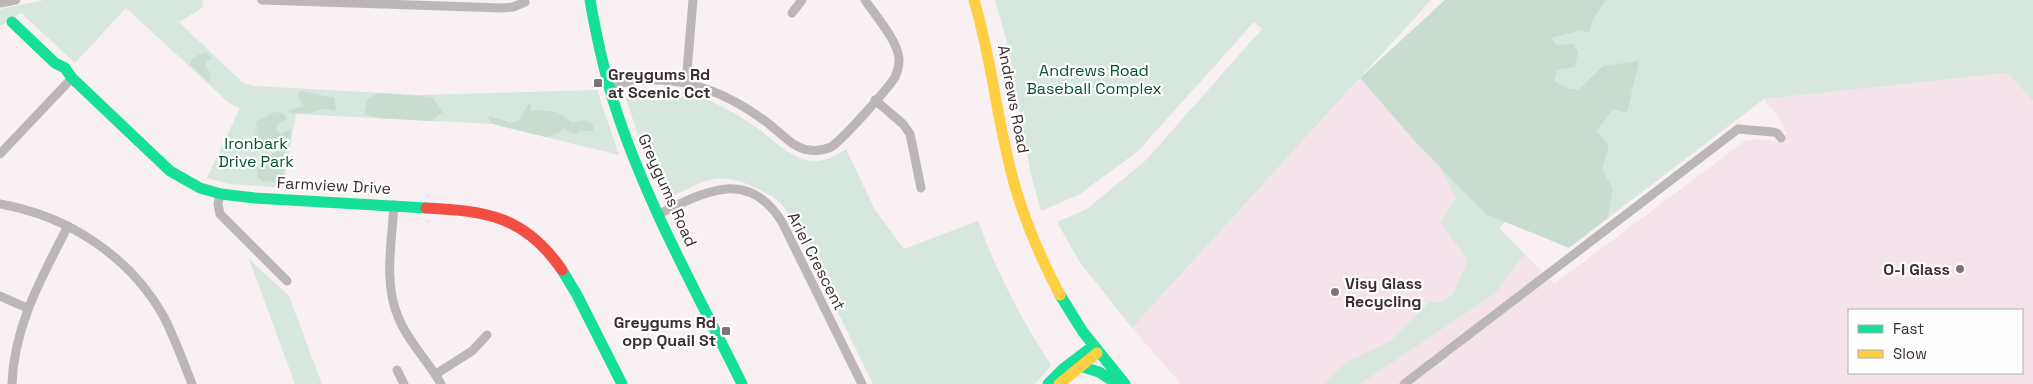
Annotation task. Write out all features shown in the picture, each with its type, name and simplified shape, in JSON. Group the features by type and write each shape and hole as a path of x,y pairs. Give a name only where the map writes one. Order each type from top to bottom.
{"street":[{"path":"0,3 16,0"},
{"path":"262,0 451,3 508,8 525,2"},
{"name":"Greygums Road","path":"590,0 596,37 608,86 634,159 742,384"},
{"path":"686,83 693,0"},
{"path":"792,13 802,0"},
{"path":"608,86 646,79 686,83 702,87 737,103 758,116 798,147 820,150 833,145 875,100 898,71 899,58 893,42 865,0"},
{"name":"Andrews Road","path":"974,0 988,47 1015,186 1042,260 1058,294 1078,325 1095,350 1125,384"},
{"name":"Farmview Drive","path":"12,22 55,63 67,70 72,78 175,175 190,185 220,194 479,211 510,223 536,240 564,270 622,384"},
{"path":"0,154 72,78"},
{"path":"875,100 903,124 910,134 921,188"},
{"path":"1404,384 1736,130 1773,132 1781,138"},
{"name":"Ariel Crescent","path":"660,214 700,194 719,189 745,192 766,203 782,222 862,384"},
{"path":"220,194 218,204 220,214 287,281"},
{"path":"0,204 30,211 68,226 89,238 113,256 143,287 158,308 170,330 192,384"},
{"path":"394,205 390,278 394,306 402,326 441,384"},
{"path":"12,384 16,344 27,308 68,226"},
{"path":"0,296 27,308"},
{"path":"1058,384 1074,366 1078,348 1078,325"},
{"path":"436,374 472,352 487,335"},
{"path":"1048,384 1095,350"},
{"path":"1074,366 1099,372 1118,384"},
{"path":"397,370 404,384"}],"shaded area":[{"path":"2009,73 2033,101 2033,384 1181,384 1132,328 1360,78 1418,145 1554,284 1745,141 1757,139 1777,142 1787,134 1778,117 1764,99"}],"green space":[{"name":"Ironbark Drive Park","path":"44,0 203,0 202,8 179,22 242,82 253,86 418,95 597,90 619,155 493,124 296,114 283,188 229,184 207,178 240,108 229,103 126,8 75,63 21,13 0,26 0,9"},
{"name":"Andrews Road Baseball Complex","path":"995,0 1431,0 1132,328 1079,261 1057,222 1087,209 1146,160 1262,29 1254,22 1138,151 1080,194 1041,211 1031,175 1007,43"},
{"path":"1445,0 2033,0 2033,101 2008,73 1764,99 1608,218 1613,189 1513,213 1499,228 1525,254 1494,294 1360,384 1323,384 1348,361 1390,341 1430,302 1443,302 1452,295 1468,260 1440,222 1456,198 1432,151"},
{"path":"1445,0 1606,0 1593,19 1589,33 1581,30 1551,38 1556,45 1573,44 1578,52 1575,67 1557,70 1554,81 1569,89 1579,89 1603,66 1639,61 1627,113 1613,109 1596,131 1609,145 1602,169 1613,189 1608,218 1569,248 1486,214 1418,145 1360,78"},
{"path":"207,53 212,58 207,60 205,66 211,77 209,82 191,65 191,60 200,54"},
{"path":"631,90 660,90 688,93 706,99 750,123 777,144 798,157 820,161 846,149 875,210 904,249 978,221 1010,295 1051,365 1035,384 873,384 793,221 785,209 769,195 732,179 712,179 671,197 664,194 643,150 626,99"},
{"path":"301,91 334,98 336,110 321,109 311,113 292,113 287,111 304,106 297,94"},
{"path":"377,93 432,97 443,112 431,121 378,118 364,114 367,100"},
{"path":"529,103 531,112 535,110 557,112 572,122 584,120 593,124 593,131 580,131 577,134 568,132 563,128 559,133 546,137 493,124 488,118 489,116 511,123 519,120"},
{"path":"274,112 283,113 286,119 278,124 276,129 281,134 290,129 291,133 283,155 283,181 275,183 270,181 264,182 257,177 260,165 268,156 276,152 275,148 254,136 257,129 256,122"},
{"path":"249,259 289,296 322,384 295,384"}],"traffic: fast":[{"path":"590,0 609,88 640,173 655,209 742,384"},
{"path":"12,22 55,63 65,68 72,78 170,171 200,188 221,194 255,198 426,208"},
{"path":"562,270 577,295 622,384"},
{"path":"1060,295 1083,332 1125,384"},
{"path":"1048,384 1063,369 1092,347"},
{"path":"1080,366 1099,372 1118,384"}],"traffic: slow":[{"path":"974,0 1014,183 1034,240 1060,295"},
{"path":"1059,384 1097,353"}],"traffic: jam":[{"path":"426,208 468,211 503,220 519,227 534,238 562,270"}],"place":[{"name":"Greygums Rd at Scenic Cct","path":"598,83"},
{"name":"O-I Glass","path":"1960,269"},
{"name":"Visy Glass Recycling","path":"1335,292"},
{"name":"Greygums Rd opp Quail St","path":"726,331"}]}
